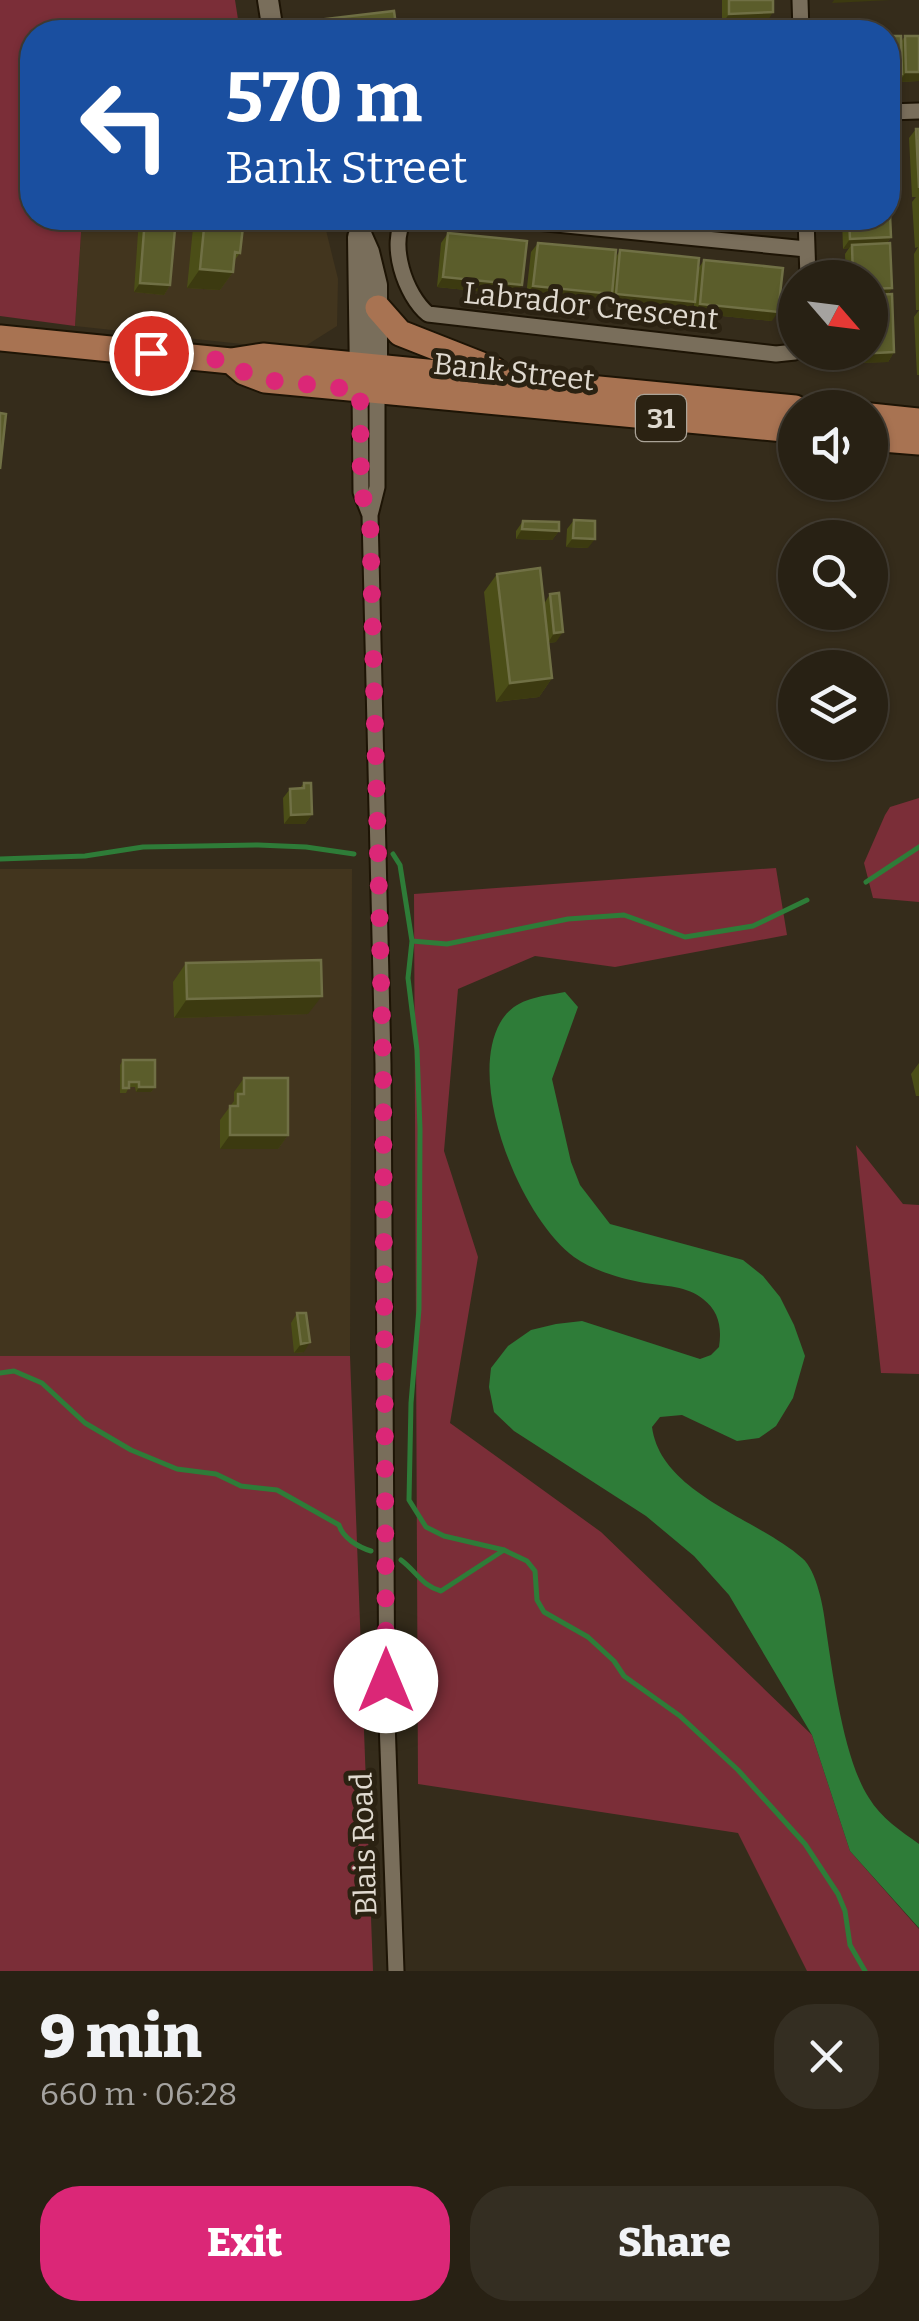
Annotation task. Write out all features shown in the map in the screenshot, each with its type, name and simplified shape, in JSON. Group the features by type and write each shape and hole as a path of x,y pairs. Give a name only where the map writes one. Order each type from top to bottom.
{"main road":[{"path":"378,308 400,333 518,379"},
{"name":"Bank Street","path":"0,338 231,361 244,372 266,380 518,379 778,406"},
{"name":"Bank Street","path":"369,379 778,428"},
{"path":"888,417 919,420"},
{"path":"888,439 919,442"}],"street":[{"path":"357,230 369,379"},
{"path":"358,230 374,269 378,308 369,379"},
{"name":"Labrador Crescent","path":"402,230 398,240 406,285 412,300 428,314 778,354"},
{"path":"668,230 806,249"},
{"path":"806,230 807,260"},
{"name":"Blais Road","path":"369,379 361,492 370,515 383,1064 386,1721 396,1971"}],"shaded area":[{"path":"0,0 235,0 238,20 20,20 20,230 81,230 75,326 0,316"},
{"path":"81,230 326,230 338,279 337,326 299,350 75,326"},
{"path":"919,798 919,902 873,898 864,863 885,815 890,807"},
{"path":"776,868 787,935 615,967 535,956 458,989 444,1151 478,1257 450,1423 601,1532 812,1735 850,1851 919,1929 919,1971 807,1971 738,1833 418,1784 414,894"},
{"path":"0,869 352,869 350,1356 0,1356"},
{"path":"565,992 578,1007 552,1079 580,1185 610,1224 743,1260 780,1297 794,1325 805,1356 793,1398 776,1426 759,1438 737,1441 682,1415 660,1417 652,1427 659,1450 673,1470 714,1503 783,1544 812,1571 841,1717 860,1782 879,1812 919,1844 919,1928 850,1851 812,1735 729,1595 694,1556 646,1516 514,1431 494,1412 489,1387 491,1368 508,1346 531,1330 582,1321 700,1359 719,1347 718,1320 703,1299 683,1289 599,1270 574,1257 535,1213 518,1182 494,1114 491,1049 500,1023 512,1008 528,1000"},
{"path":"856,1145 903,1204 919,1205 919,1374 881,1373"},
{"path":"0,1356 350,1356 373,1971 0,1971"}],"building":[{"path":"729,0 773,0 773,12 729,14"},
{"path":"394,11 395,20 325,20"},
{"path":"905,36 919,36 919,72 906,72"},
{"path":"916,129 919,129 919,188"},
{"path":"144,230 175,230 170,285 140,283"},
{"path":"204,230 243,230 233,272 200,269"},
{"path":"850,230 891,230 891,237 850,239"},
{"path":"448,233 527,241 522,285 443,277"},
{"path":"538,243 616,250 612,294 533,286"},
{"path":"890,243 892,288 888,288 888,260 852,260 852,245"},
{"path":"620,250 699,258 695,302 616,294"},
{"path":"704,260 778,267 778,312 700,304"},
{"path":"888,294 892,294 894,352 888,352"},
{"path":"0,413 6,414 0,469"},
{"path":"574,520 595,521 595,539 573,538"},
{"path":"523,521 559,522 559,531 522,529"},
{"path":"540,568 552,678 510,683 497,574"},
{"path":"559,593 563,632 554,633 550,594"},
{"path":"304,783 311,783 312,814 291,815 290,789 304,788"},
{"path":"321,960 322,996 187,999 186,963"},
{"path":"123,1060 155,1060 155,1087 139,1087 139,1082 129,1082 129,1088 123,1088"},
{"path":"244,1078 288,1078 288,1135 230,1135 230,1106 238,1106 238,1094 244,1094"},
{"path":"297,1313 306,1313 310,1342 301,1344"}],"waterway":[{"path":"0,859 85,856 143,847 258,845 354,854"},
{"path":"866,882 919,847"},
{"path":"393,854 400,865 412,941 408,978 417,1050 420,1129 419,1309 411,1403 409,1500 426,1527 444,1536 504,1550 527,1561 535,1571 537,1600 544,1612 588,1637 624,1676 680,1716 738,1770 805,1844 838,1894 850,1945 865,1971"},
{"path":"412,941 447,944 568,919 624,915 685,937 753,926 807,900"},
{"path":"0,1373 14,1371 42,1383 85,1423 131,1450 177,1469 216,1474 241,1486 277,1490 339,1525 352,1541 371,1551"},
{"path":"401,1560 424,1582 441,1591 504,1550"}],"route":[{"path":"151,353 231,361 244,372 266,380 360,390 361,492 370,515 383,1064 386,1681"}]}
